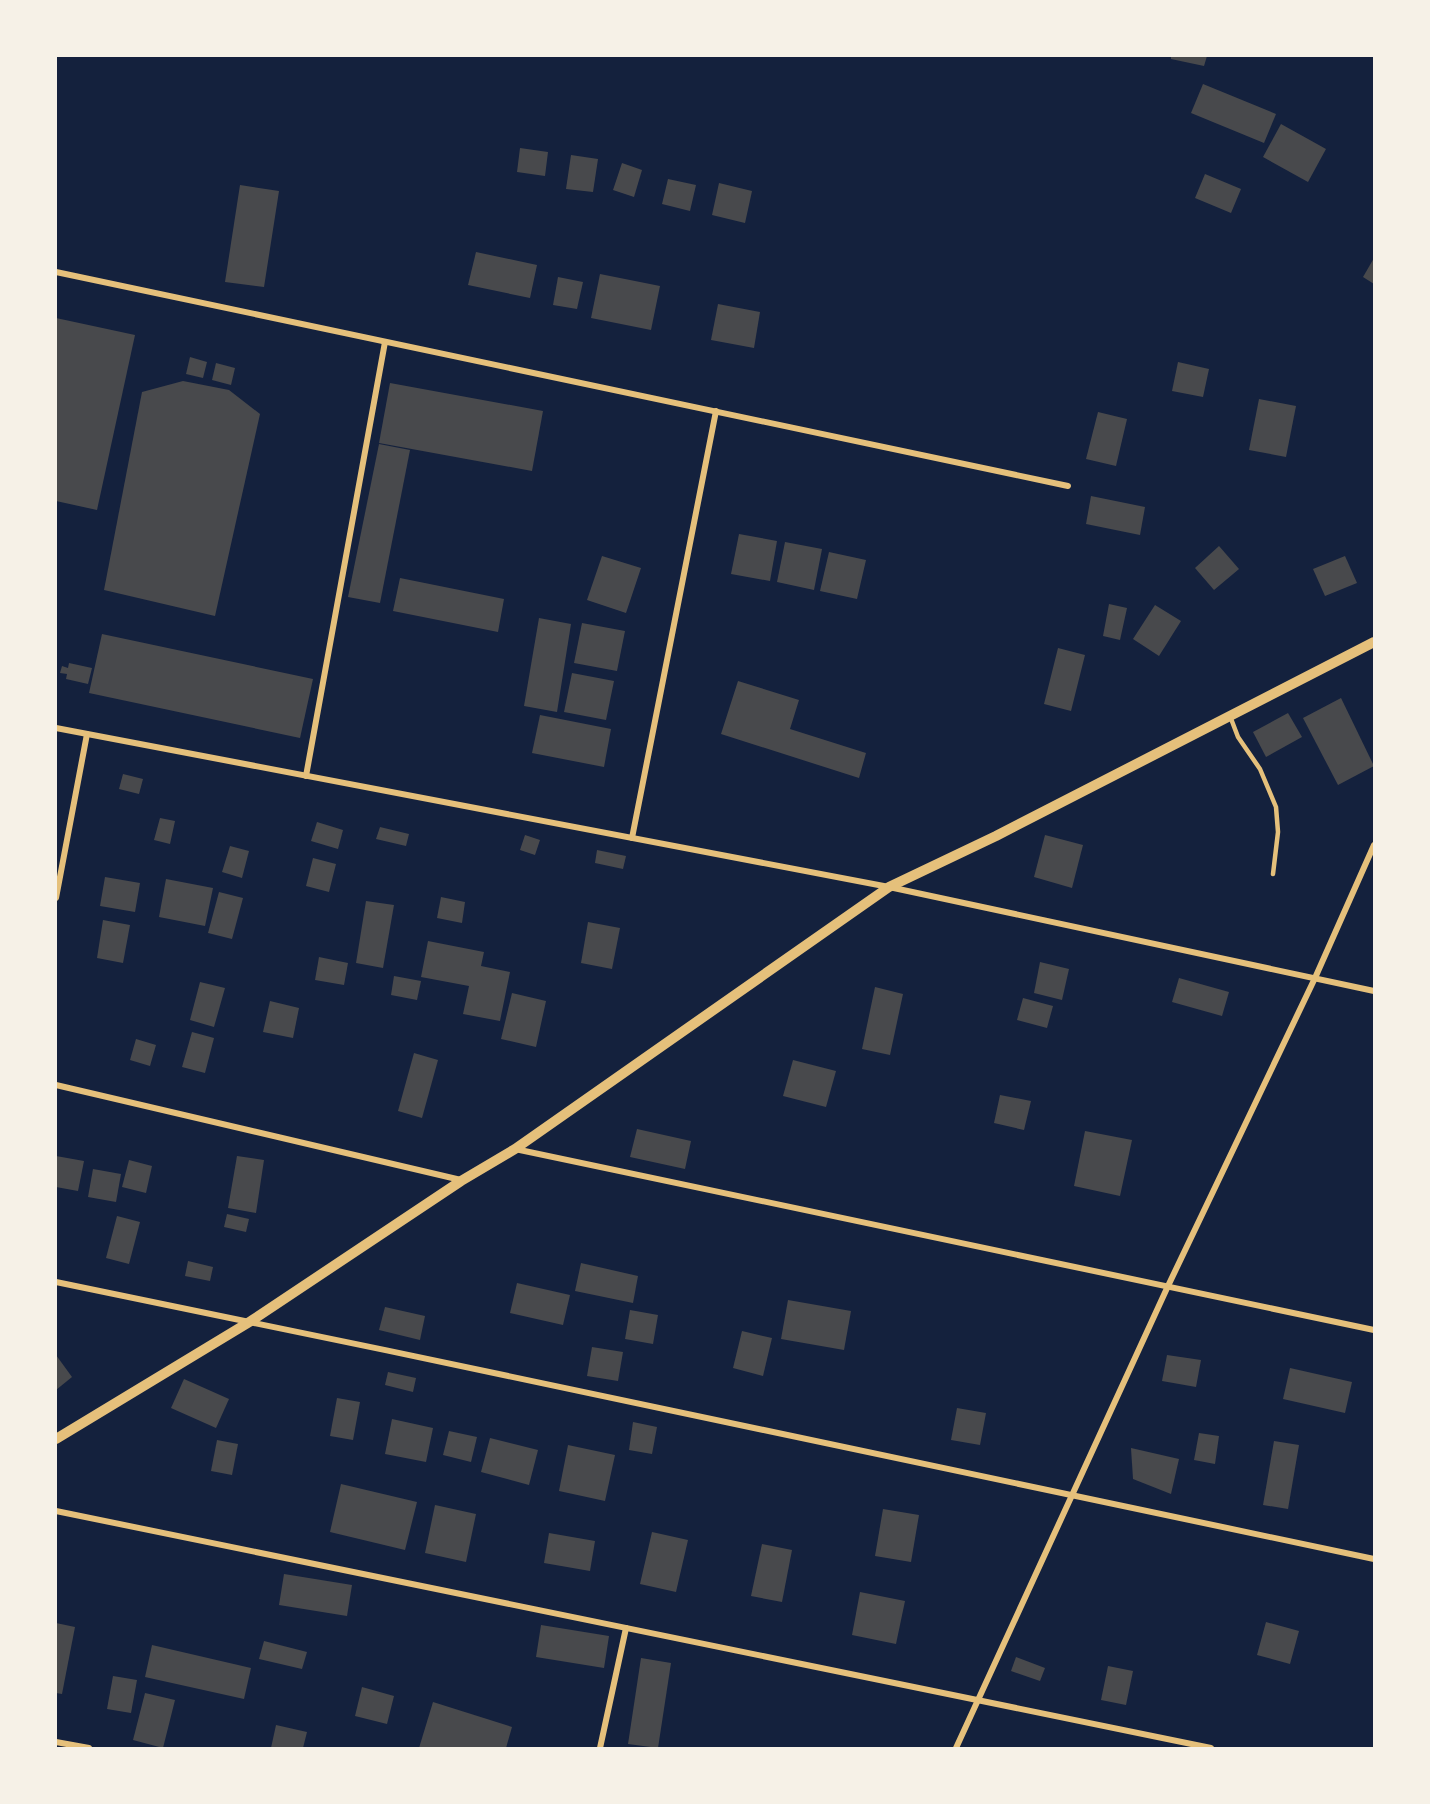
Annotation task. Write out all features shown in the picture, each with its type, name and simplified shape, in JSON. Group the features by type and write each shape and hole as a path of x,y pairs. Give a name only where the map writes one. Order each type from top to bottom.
{"street":[{"path":"56,272 1068,486"},
{"path":"306,776 385,342"},
{"path":"632,838 716,411"},
{"path":"56,1439 250,1322 461,1181 515,1149 889,887 996,836 1374,642"},
{"path":"56,728 889,887 1374,991"},
{"path":"56,898 87,735"},
{"path":"956,1749 1168,1286 1315,978 1374,845"},
{"path":"56,1084 461,1181"},
{"path":"515,1149 1374,1330"},
{"path":"56,1282 1374,1559"},
{"path":"56,1511 1211,1749"},
{"path":"600,1749 626,1628"},
{"path":"56,1742 89,1749"}],"lane":[{"path":"1230,716 1239,737 1260,769 1276,807 1278,832 1273,874"}],"building":[{"path":"1171,56 1207,56 1204,66 1171,59"},
{"path":"1203,84 1276,114 1264,143 1191,113"},
{"path":"1281,124 1326,149 1308,182 1263,157"},
{"path":"520,148 548,152 545,176 517,172"},
{"path":"571,155 598,159 593,192 566,189"},
{"path":"622,163 642,170 634,197 613,190"},
{"path":"1205,174 1241,189 1231,213 1195,198"},
{"path":"668,179 696,185 690,211 662,204"},
{"path":"719,183 752,191 745,223 712,215"},
{"path":"240,185 279,191 264,287 225,282"},
{"path":"476,252 537,265 530,298 468,285"},
{"path":"1374,258 1374,284 1363,277"},
{"path":"600,274 660,286 651,330 591,318"},
{"path":"558,277 583,282 577,309 553,305"},
{"path":"718,304 760,312 754,348 711,340"},
{"path":"56,318 135,335 97,510 56,501"},
{"path":"190,357 207,362 203,378 186,374"},
{"path":"1178,362 1209,369 1203,397 1172,391"},
{"path":"216,363 235,368 231,385 212,380"},
{"path":"183,381 229,390 260,414 215,616 104,590 142,392"},
{"path":"390,383 543,411 532,471 379,443"},
{"path":"1259,399 1296,406 1286,457 1249,450"},
{"path":"1098,412 1127,419 1116,466 1086,459"},
{"path":"379,444 410,450 380,603 348,597"},
{"path":"1091,496 1145,507 1140,535 1086,524"},
{"path":"739,534 777,541 770,581 731,574"},
{"path":"785,542 822,549 814,590 777,582"},
{"path":"1219,546 1239,569 1214,590 1195,568"},
{"path":"829,552 866,560 857,599 820,591"},
{"path":"602,556 641,568 626,613 587,600"},
{"path":"1345,556 1357,583 1325,596 1313,569"},
{"path":"400,578 504,599 498,632 393,611"},
{"path":"1109,604 1127,608 1120,640 1103,636"},
{"path":"1155,605 1181,621 1159,656 1133,639"},
{"path":"539,618 571,624 557,712 524,706"},
{"path":"582,623 625,631 617,671 574,663"},
{"path":"102,634 313,679 300,738 89,693"},
{"path":"1058,648 1085,655 1071,711 1044,704"},
{"path":"69,663 92,668 88,684 66,679 67,674 60,673 62,666 68,668"},
{"path":"572,673 614,681 606,720 564,712"},
{"path":"738,681 799,700 790,729 866,753 859,778 721,734"},
{"path":"1341,698 1374,766 1338,785 1303,718"},
{"path":"1288,713 1302,737 1266,757 1253,732"},
{"path":"540,715 611,729 604,767 532,753"},
{"path":"123,774 143,779 139,794 119,789"},
{"path":"160,818 175,821 170,844 154,840"},
{"path":"317,822 343,830 338,849 311,841"},
{"path":"380,827 409,834 406,846 376,839"},
{"path":"525,835 540,840 535,855 520,850"},
{"path":"1045,835 1083,845 1072,888 1034,877"},
{"path":"230,846 249,851 242,878 222,872"},
{"path":"597,850 626,856 623,869 595,863"},
{"path":"313,858 336,864 329,892 306,886"},
{"path":"105,877 140,883 135,912 100,906"},
{"path":"166,879 213,888 205,926 159,917"},
{"path":"219,892 243,898 232,939 208,933"},
{"path":"441,897 465,902 462,923 437,918"},
{"path":"366,901 394,905 383,968 356,963"},
{"path":"103,920 130,925 123,963 97,958"},
{"path":"588,922 620,928 612,969 581,963"},
{"path":"428,941 484,952 481,966 510,972 500,1021 463,1014 469,986 421,977"},
{"path":"319,957 348,963 344,985 315,980"},
{"path":"1040,962 1069,969 1062,1000 1034,993"},
{"path":"394,976 421,981 417,1000 391,995"},
{"path":"1179,978 1229,992 1222,1016 1172,1002"},
{"path":"200,982 225,988 214,1027 190,1020"},
{"path":"875,987 903,994 890,1055 862,1049"},
{"path":"512,993 546,1001 536,1047 501,1039"},
{"path":"1023,998 1053,1006 1047,1028 1017,1020"},
{"path":"270,1001 299,1008 293,1038 263,1032"},
{"path":"192,1032 214,1038 205,1073 182,1067"},
{"path":"136,1039 156,1045 150,1066 130,1060"},
{"path":"414,1053 438,1060 422,1118 398,1111"},
{"path":"793,1060 836,1071 826,1107 783,1096"},
{"path":"1000,1095 1031,1101 1024,1130 994,1123"},
{"path":"637,1129 691,1141 685,1169 630,1157"},
{"path":"1085,1131 1132,1140 1120,1196 1074,1186"},
{"path":"56,1156 84,1161 78,1191 56,1187"},
{"path":"237,1156 264,1160 256,1213 228,1208"},
{"path":"129,1160 152,1166 146,1193 122,1187"},
{"path":"93,1169 121,1174 116,1202 88,1197"},
{"path":"227,1214 249,1219 246,1232 224,1227"},
{"path":"117,1216 140,1222 129,1264 106,1258"},
{"path":"188,1261 213,1267 210,1281 185,1276"},
{"path":"581,1263 638,1276 633,1303 575,1291"},
{"path":"517,1283 570,1295 563,1325 510,1313"},
{"path":"788,1300 851,1311 844,1350 781,1339"},
{"path":"385,1307 425,1316 420,1340 379,1330"},
{"path":"630,1310 658,1315 653,1344 625,1339"},
{"path":"742,1331 772,1338 763,1376 733,1368"},
{"path":"592,1347 623,1352 618,1381 587,1376"},
{"path":"56,1355 72,1377 56,1390"},
{"path":"1167,1355 1201,1360 1196,1387 1162,1381"},
{"path":"1290,1368 1352,1382 1345,1413 1283,1399"},
{"path":"388,1372 416,1378 413,1392 385,1385"},
{"path":"184,1379 229,1399 216,1428 171,1408"},
{"path":"337,1398 360,1402 353,1440 330,1436"},
{"path":"957,1408 986,1413 980,1445 951,1440"},
{"path":"392,1419 433,1428 426,1462 385,1454"},
{"path":"633,1422 657,1427 652,1454 629,1450"},
{"path":"449,1431 477,1437 471,1462 443,1455"},
{"path":"1199,1433 1219,1436 1215,1464 1194,1460"},
{"path":"490,1438 538,1450 529,1485 481,1472"},
{"path":"217,1440 238,1444 232,1475 211,1471"},
{"path":"1274,1441 1299,1445 1288,1509 1263,1505"},
{"path":"568,1445 615,1455 605,1501 559,1491"},
{"path":"1131,1448 1179,1459 1171,1494 1133,1479"},
{"path":"341,1484 417,1502 405,1550 330,1532"},
{"path":"435,1505 476,1514 466,1562 425,1553"},
{"path":"883,1509 919,1515 911,1562 875,1556"},
{"path":"652,1532 688,1540 676,1592 640,1584"},
{"path":"549,1533 595,1541 590,1571 544,1563"},
{"path":"762,1544 792,1550 782,1602 751,1596"},
{"path":"284,1574 352,1585 347,1616 279,1605"},
{"path":"860,1592 905,1601 896,1644 852,1635"},
{"path":"1266,1622 1299,1631 1290,1664 1257,1655"},
{"path":"56,1623 75,1627 62,1694 56,1693"},
{"path":"541,1625 609,1636 604,1668 536,1657"},
{"path":"264,1641 307,1652 302,1669 259,1659"},
{"path":"152,1645 251,1668 244,1699 145,1677"},
{"path":"1016,1657 1045,1668 1040,1681 1011,1671"},
{"path":"641,1658 671,1663 658,1748 628,1744"},
{"path":"1108,1666 1133,1671 1126,1705 1101,1700"},
{"path":"113,1676 137,1680 131,1713 107,1709"},
{"path":"362,1687 394,1696 387,1724 355,1716"},
{"path":"145,1693 175,1700 163,1748 133,1740"},
{"path":"433,1702 512,1727 506,1748 419,1748"},
{"path":"276,1725 307,1732 303,1748 271,1748"}]}
